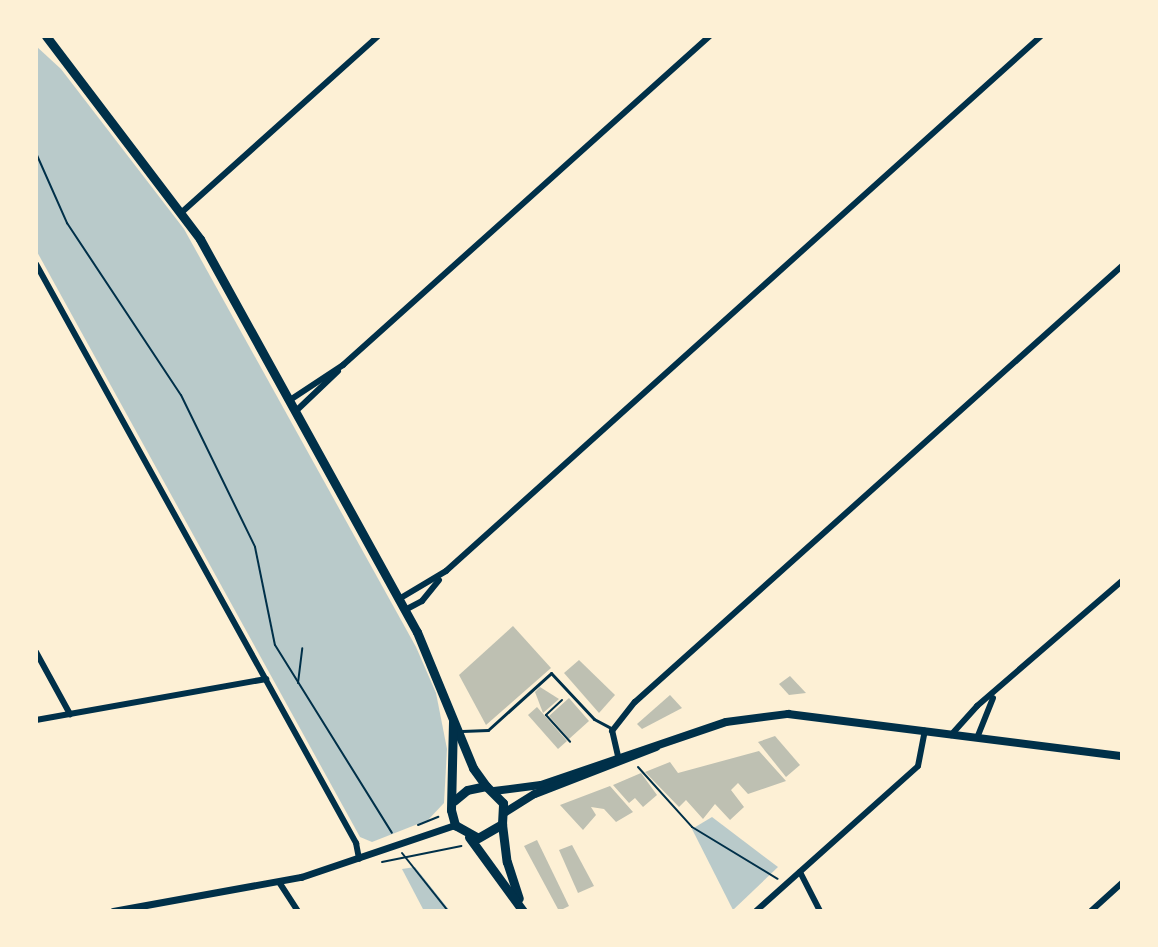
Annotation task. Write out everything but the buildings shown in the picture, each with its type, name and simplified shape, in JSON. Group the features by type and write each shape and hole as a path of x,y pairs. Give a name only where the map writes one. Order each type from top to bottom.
{"main road":[{"path":"46,36 182,212 399,599 454,716 473,768 490,788 503,819 507,862 524,911"},
{"path":"454,801 467,790 541,785 618,756 726,722 788,714 1122,756"},
{"path":"457,730 455,825 469,837 524,911"},
{"path":"469,837 488,837 503,819 535,794 634,759 670,740"}],"street":[{"path":"182,212 378,36"},
{"path":"296,411 314,399 343,365 710,36"},
{"path":"405,610 422,601 446,571 1041,36"},
{"path":"36,264 356,843 359,859"},
{"path":"618,756 613,729 635,702 1122,266"},
{"path":"290,400 343,365"},
{"path":"399,599 446,571"},
{"path":"951,735 1122,581"},
{"path":"36,652 70,714"},
{"path":"36,720 266,679"},
{"path":"977,738 995,695"},
{"path":"756,911 918,766 925,731"},
{"path":"113,911 279,882 398,847 455,825"},
{"path":"800,872 820,911"},
{"path":"279,882 298,911"},
{"path":"1091,911 1122,883"}],"lane":[{"path":"457,730 488,730 551,673 594,719 613,729"}],"path":[{"path":"36,153 67,223 181,395 255,547 270,632 297,684 398,847 448,911"},
{"path":"297,684 302,648"},
{"path":"570,693 546,715 570,742"},
{"path":"634,759 692,827 786,884"},
{"path":"359,859 390,863 465,845 469,837"}],"shaded area":[{"path":"36,46 61,69 184,229 416,647 436,693 447,749 444,803 428,820 372,842 360,837 36,250"},
{"path":"712,817 778,867 733,910 692,829"},
{"path":"415,867 450,911 424,911 402,869"}]}
